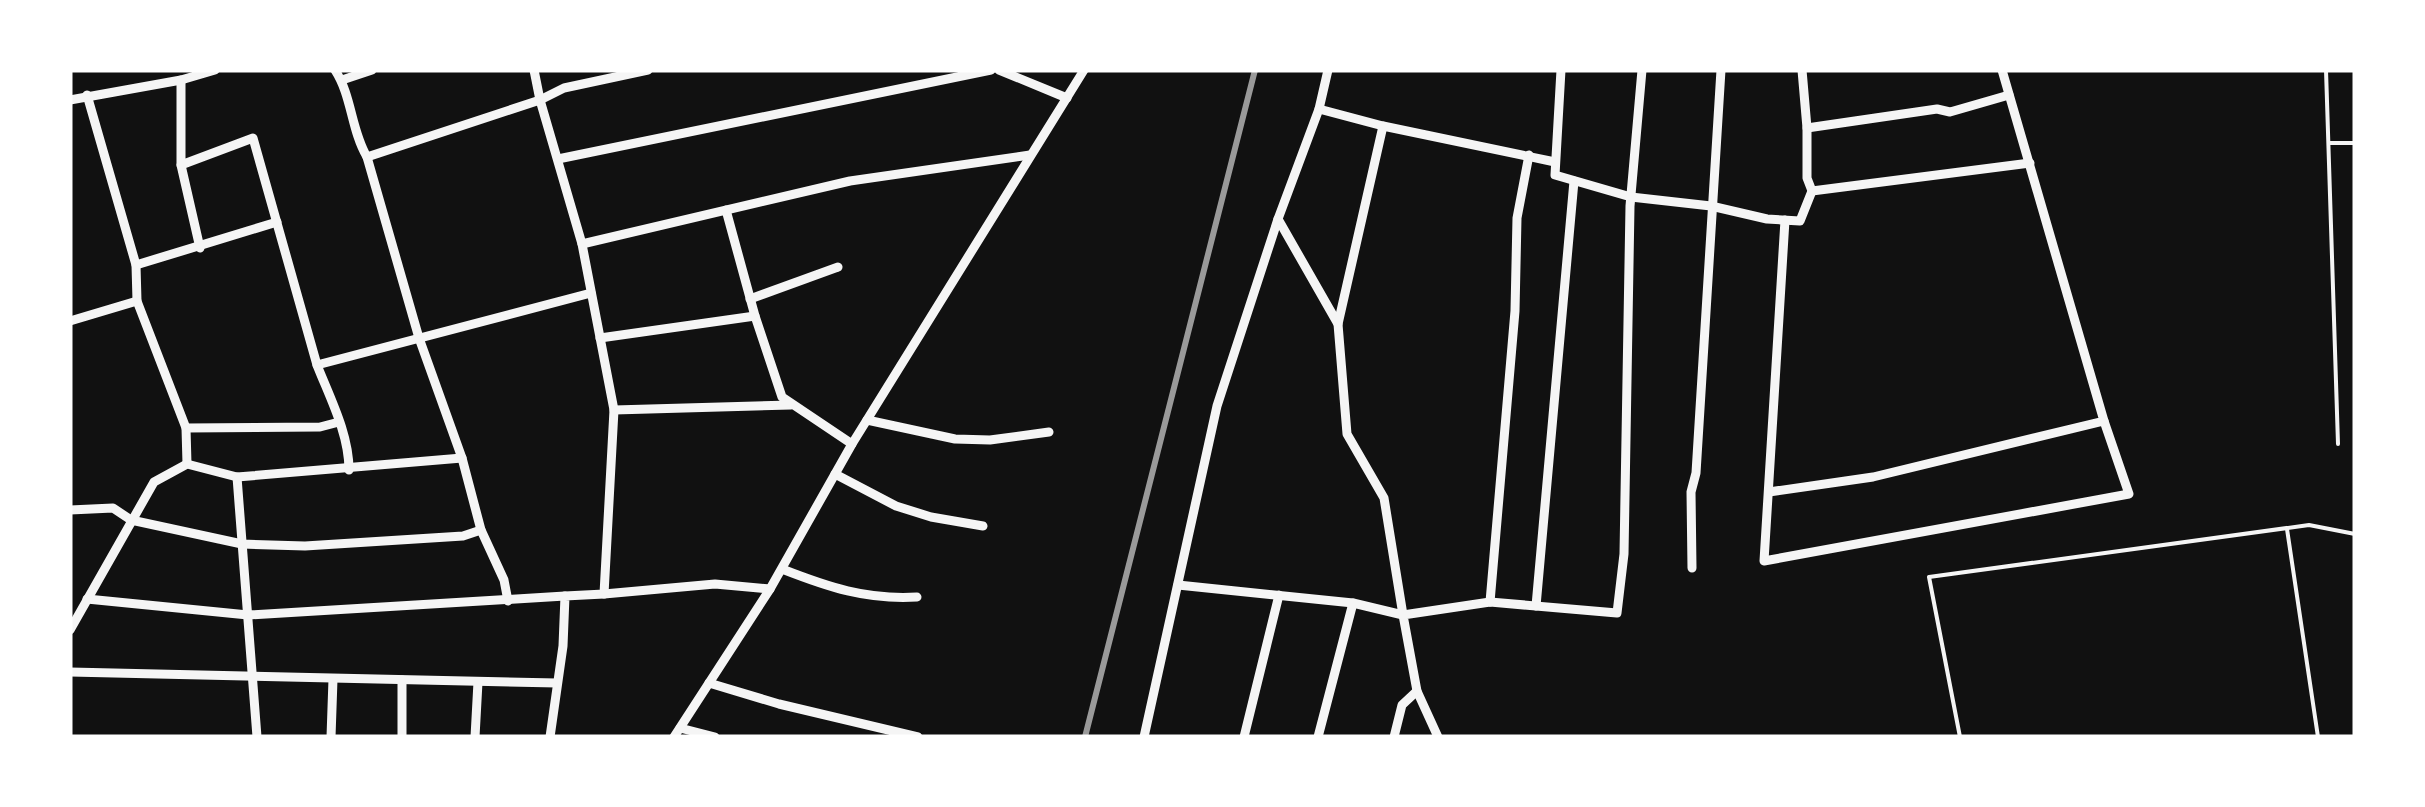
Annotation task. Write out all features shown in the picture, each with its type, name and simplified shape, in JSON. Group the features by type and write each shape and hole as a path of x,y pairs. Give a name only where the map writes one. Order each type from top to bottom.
{"street":[{"path":"70,100 182,80 215,70"},
{"path":"335,70 342,80 419,338 462,458 481,530 504,580 508,602"},
{"path":"342,80 372,70"},
{"path":"534,70 582,244 614,410 604,594"},
{"path":"366,157 540,100 564,88 648,70"},
{"path":"558,159 991,70"},
{"path":"999,70 1067,98"},
{"path":"715,737 677,732 770,589 852,444 1084,70"},
{"path":"1144,737 1217,406 1319,109 1328,70"},
{"path":"1561,70 1554,175 1630,196 1800,222 1812,192 1807,178 1802,70"},
{"path":"1178,585 1352,603 1403,615 1490,602 1617,613 1624,554 1630,196 1642,70"},
{"path":"1692,568 1691,492 1696,473 1721,70"},
{"path":"1785,220 1764,561 2129,494 2064,293 2002,70"},
{"path":"182,80 181,165 200,248"},
{"path":"87,95 136,266 138,301 186,428 186,464"},
{"path":"1807,128 1937,109 1950,112 2009,95"},
{"path":"1319,109 1555,162"},
{"path":"1382,126 1338,324 1347,434 1384,498 1417,691 1438,737"},
{"path":"181,165 253,138 317,365 339,422 348,470"},
{"path":"1490,602 1515,311 1517,218 1529,155"},
{"path":"582,244 850,181 1030,156"},
{"path":"1812,192 2030,163"},
{"path":"1536,606 1574,180"},
{"path":"726,210 782,396 852,444"},
{"path":"1278,220 1338,324"},
{"path":"136,266 277,222"},
{"path":"750,299 838,267"},
{"path":"317,365 591,292"},
{"path":"70,322 138,301"},
{"path":"600,338 755,316"},
{"path":"614,410 794,405"},
{"path":"867,420 955,439 990,440 1049,432"},
{"path":"186,428 320,426 339,422"},
{"path":"1768,492 1873,477 2104,422"},
{"path":"70,630 154,482 186,464 237,477 462,458"},
{"path":"835,474 896,506 983,526"},
{"path":"237,477 258,737"},
{"path":"70,510 113,508 131,520 242,544 305,546 463,536 481,530"},
{"path":"782,568 838,591 916,597"},
{"path":"87,599 248,615 508,602 715,584 770,589"},
{"path":"1244,737 1279,595"},
{"path":"550,737 566,596"},
{"path":"1318,737 1352,603"},
{"path":"70,672 557,684"},
{"path":"331,737 333,679"},
{"path":"402,680 402,737"},
{"path":"476,737 478,682"},
{"path":"710,683 918,737"},
{"path":"1394,737 1402,705 1417,691"}],"lane":[{"path":"2326,70 2338,444"},
{"path":"2329,143 2355,143"},
{"path":"1960,737 1928,578 2309,525 2355,534"},
{"path":"2287,528 2318,737"}],"railway":[{"path":"1085,737 1255,70"}]}
